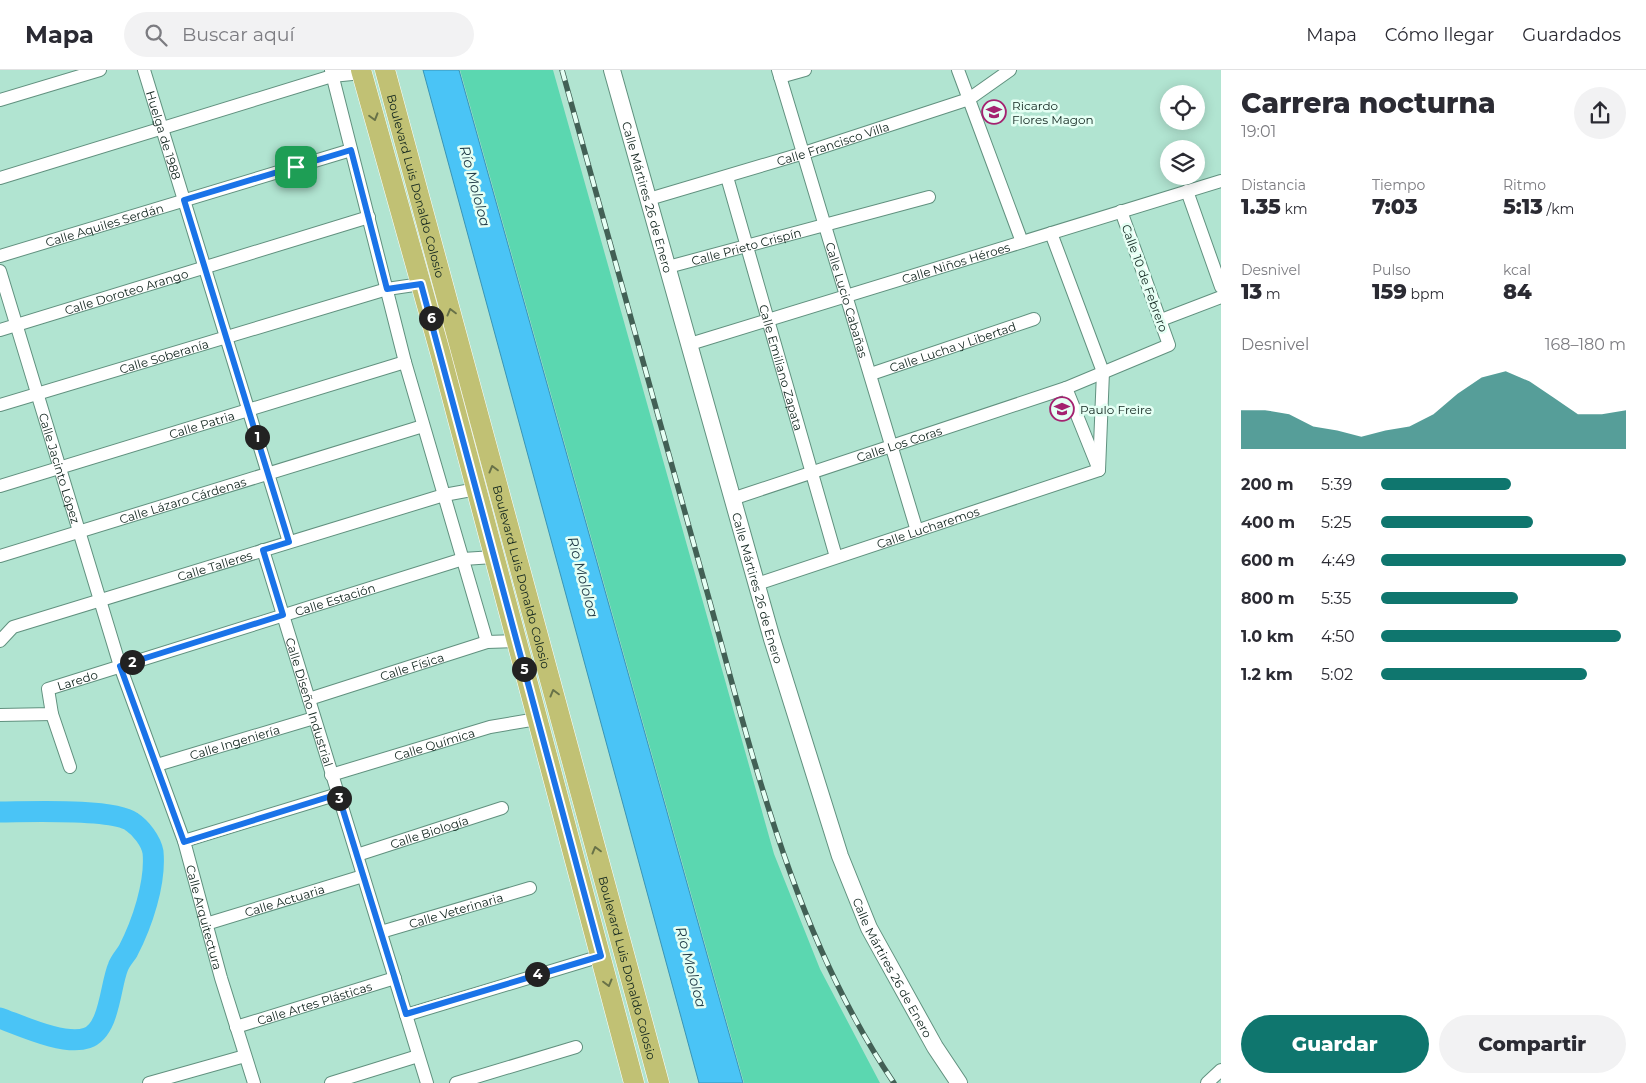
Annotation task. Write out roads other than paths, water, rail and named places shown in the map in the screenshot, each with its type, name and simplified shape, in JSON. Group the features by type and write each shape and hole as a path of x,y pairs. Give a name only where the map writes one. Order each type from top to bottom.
{"main road":[{"name":"Boulevard Luis Donaldo Colosio","path":"385,70 659,1083"},
{"name":"Boulevard Luis Donaldo Colosio","path":"362,71 449,384 634,1083"},
{"path":"449,384 469,378"}],"street":[{"path":"0,100 100,70"},
{"name":"Huelga de 1988","path":"144,70 289,542"},
{"name":"Calle Mártires 26 de Enero","path":"612,70 732,499 840,856 869,928 916,1013 959,1083"},
{"path":"779,74 805,70"},
{"path":"958,70 1022,242"},
{"name":"Calle Francisco Villa","path":"649,199 804,153 969,99 1010,70"},
{"path":"0,178 162,129 332,73 362,71"},
{"path":"332,73 405,362 487,642"},
{"name":"Calle Lucio Cabañas","path":"779,74 917,530"},
{"name":"Calle Aquiles Serdán","path":"0,256 351,150"},
{"name":"Calle Emiliano Zapata","path":"727,176 836,557"},
{"name":"Calle Niños Héroes","path":"690,344 1221,180"},
{"path":"1188,191 1221,287"},
{"name":"Calle Prieto Crispín","path":"668,267 930,197"},
{"name":"Calle 10 de Febrero","path":"1103,372 1169,345 1121,211"},
{"name":"Calle Doroteo Arango","path":"0,330 369,217"},
{"path":"1051,233 1103,372 1099,470"},
{"name":"Calle Jacinto López","path":"0,271 120,666"},
{"name":"Calle Soberanía","path":"0,406 387,289 421,284"},
{"path":"1161,320 1221,297"},
{"name":"Calle Lucha y Libertad","path":"870,374 1034,319"},
{"name":"Calle Patria","path":"0,486 405,362"},
{"path":"1099,470 1066,388 1103,372"},
{"name":"Calle Los Coras","path":"732,499 1066,388"},
{"name":"Calle Lázaro Cárdenas","path":"0,556 423,426"},
{"name":"Calle Lucharemos","path":"757,584 1099,470"},
{"name":"Calle Talleres","path":"0,641 13,627 444,495 476,489"},
{"name":"Calle Diseño Industrial","path":"263,550 427,1083"},
{"name":"Calle Estación","path":"120,666 463,558 494,557"},
{"name":"Calle Física","path":"308,699 487,642 517,641"},
{"name":"Laredo","path":"52,714 48,689 120,666"},
{"name":"Calle Arquitectura","path":"120,666 184,842 206,924 254,1083"},
{"path":"0,715 52,714 70,767"},
{"name":"Calle Ingeniería","path":"156,765 314,718"},
{"name":"Calle Química","path":"332,775 490,727 537,719"},
{"path":"184,842 338,794"},
{"name":"Calle Biología","path":"356,854 502,808"},
{"name":"Calle Actuaria","path":"206,924 363,876"},
{"name":"Calle Veterinaria","path":"381,932 530,888"},
{"path":"406,1014 601,956"},
{"name":"Calle Artes Plásticas","path":"236,1027 395,978"},
{"path":"456,1083 576,1047"},
{"path":"149,1083 245,1056"},
{"path":"331,1083 418,1056"},
{"path":"1207,1083 1221,1070"}],"water":[{"name":"Río Mololoa","path":"423,70 459,70 743,1083 699,1083"}],"waterway":[{"path":"0,812 69,812 122,818 132,822 142,831 153,852 150,890 143,916 128,951 119,965 105,1017 95,1033 87,1038 78,1040 67,1039 31,1030 0,1018"}],"railway":[{"path":"562,70 741,716 780,844 803,906 829,967 859,1026 894,1083"}],"place":[{"name":"Ricardo Flores Magon","path":"994,112"},
{"name":"Paulo Freire","path":"1062,409"}]}
